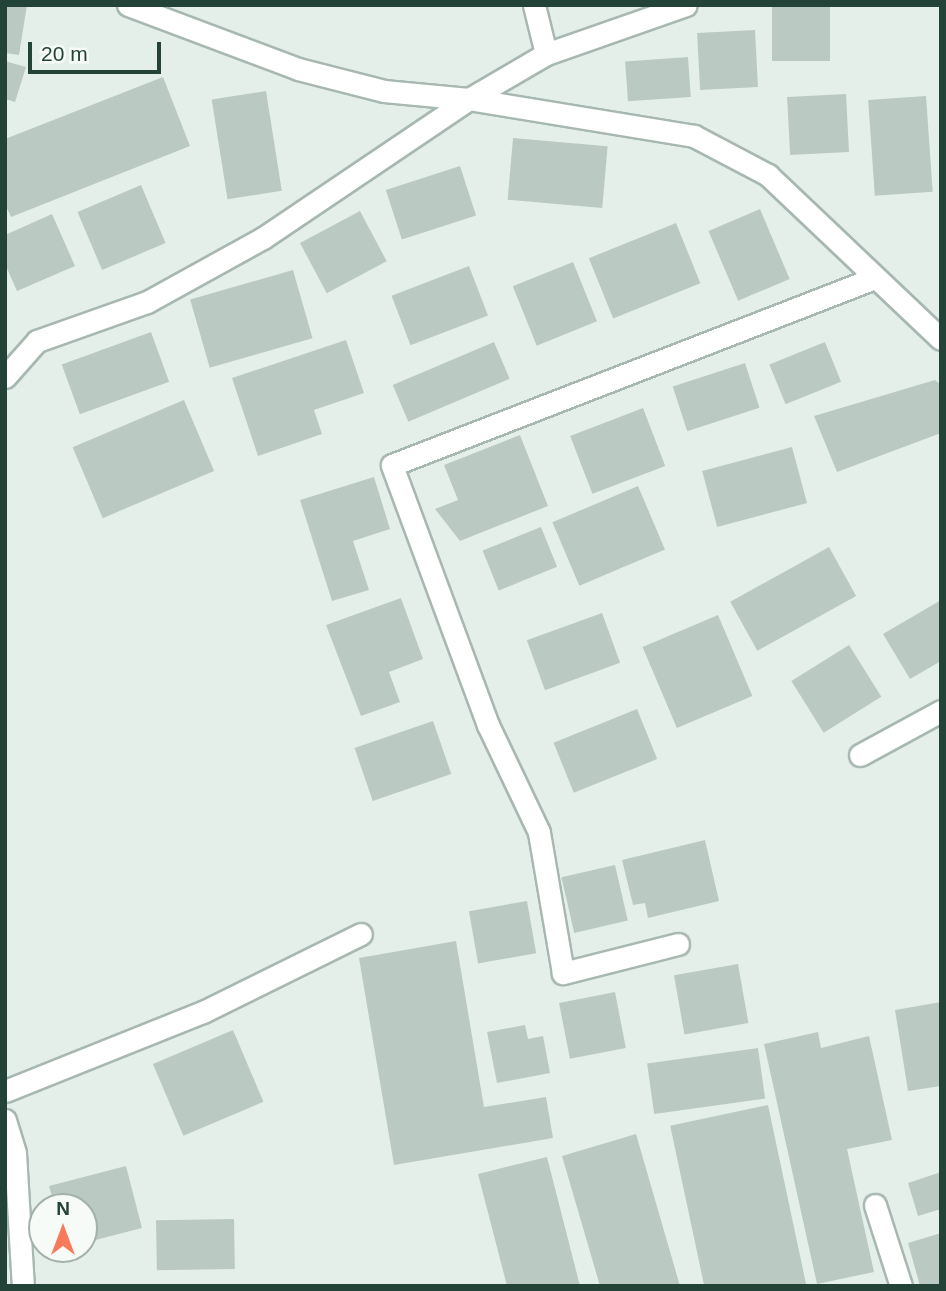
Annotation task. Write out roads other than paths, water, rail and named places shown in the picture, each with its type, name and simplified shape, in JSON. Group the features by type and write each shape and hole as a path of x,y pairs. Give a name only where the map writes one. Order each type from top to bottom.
{"street":[{"path":"128,5 298,69 384,92 469,99 694,136 768,175 872,279 941,340"},
{"path":"534,5 546,54"},
{"path":"5,377 37,341 147,302 262,238 469,99 546,54 686,5"},
{"path":"678,944 563,973 538,832 488,725 392,465 872,279"},
{"path":"860,755 941,711"},
{"path":"5,1091 203,1012 361,934"},
{"path":"5,1120 15,1153 23,1286"},
{"path":"875,1205 901,1286"}]}
